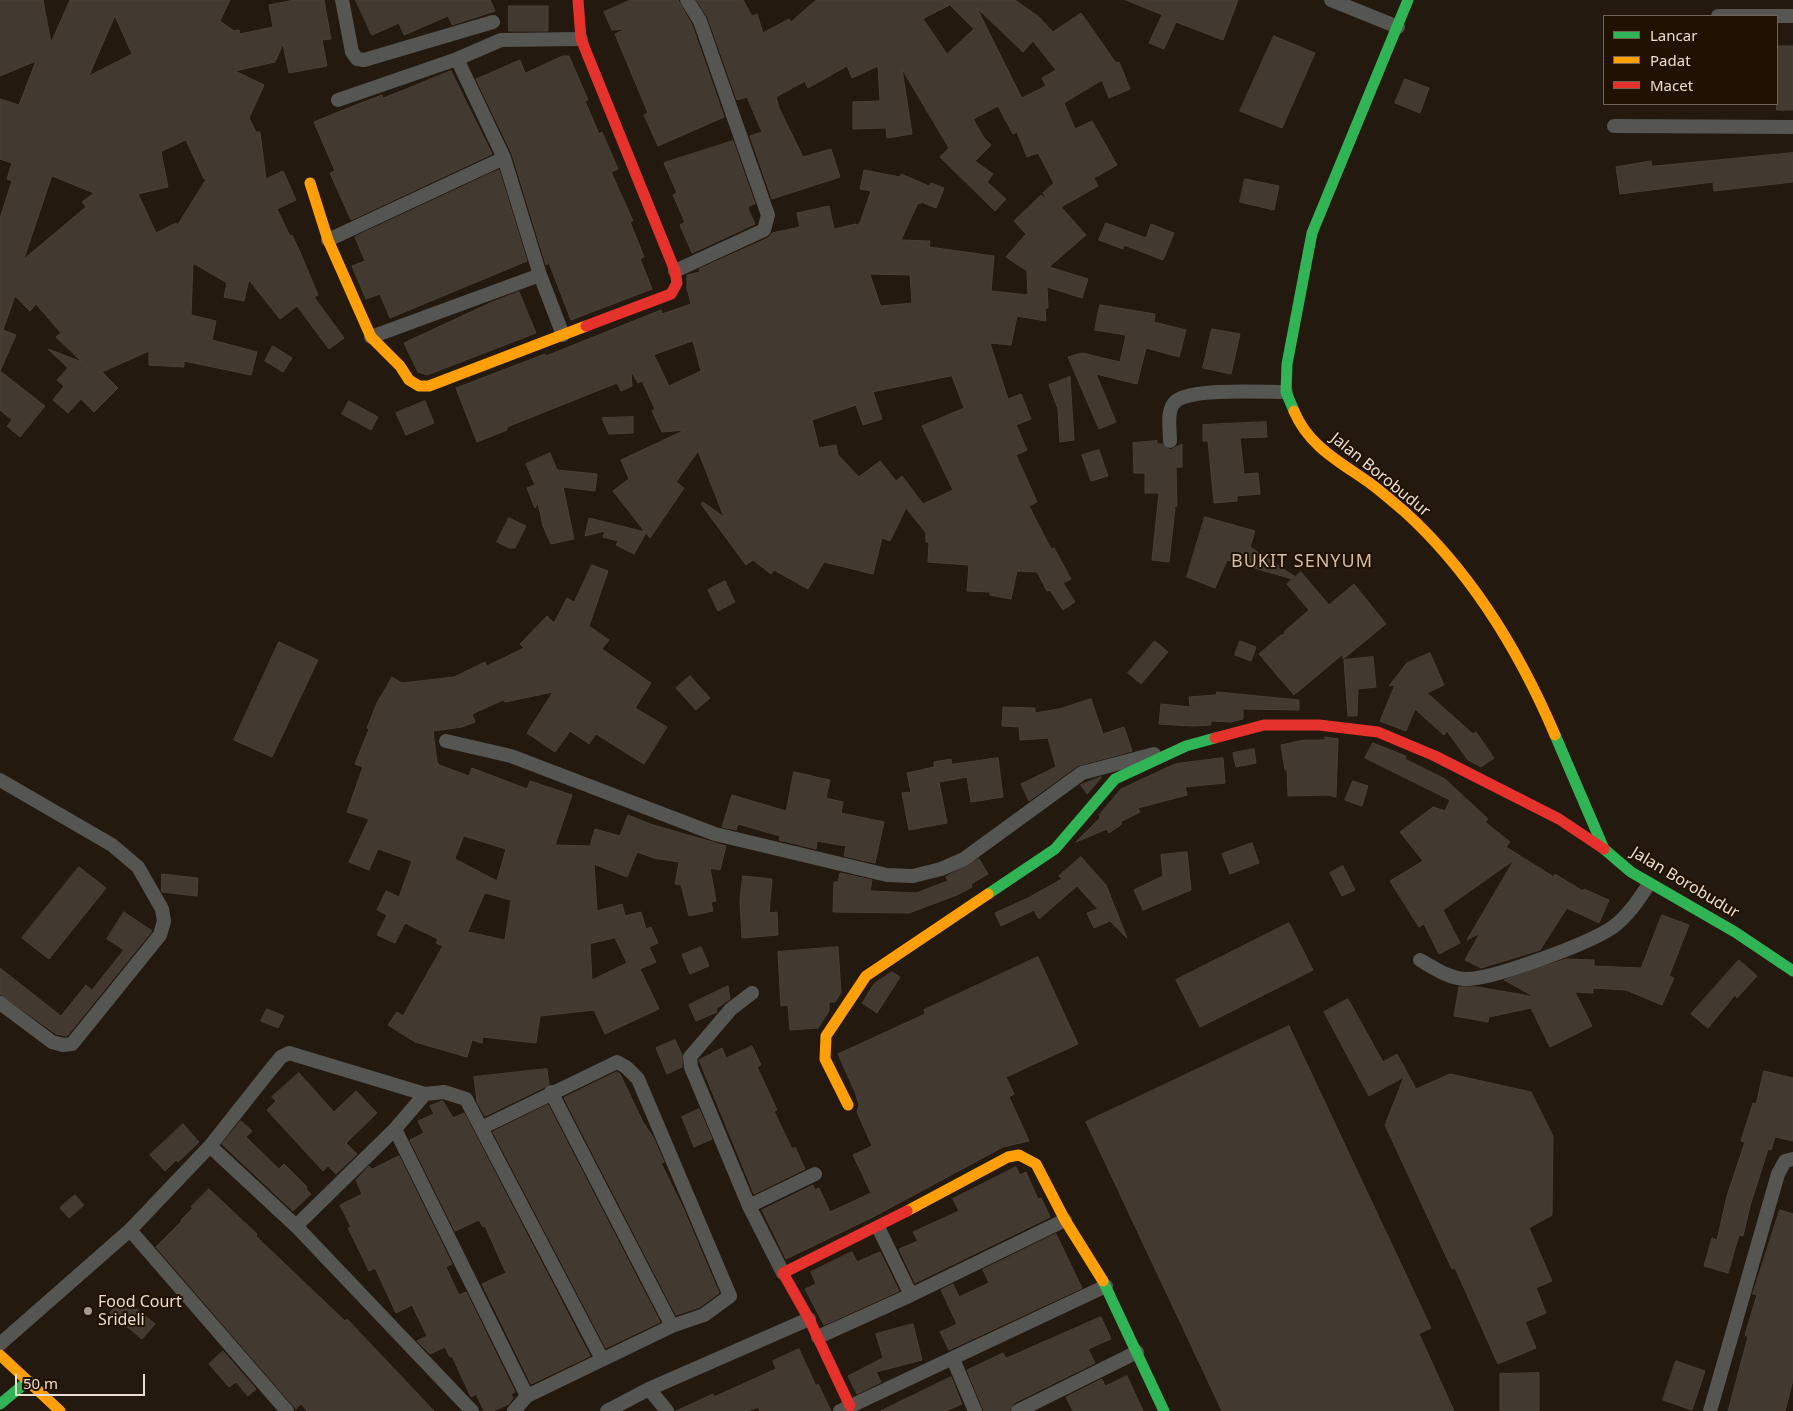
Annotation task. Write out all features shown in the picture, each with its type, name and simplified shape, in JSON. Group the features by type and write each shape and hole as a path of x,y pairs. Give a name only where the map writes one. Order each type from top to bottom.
{"street":[{"path":"342,0 352,52 357,59 364,60 493,22"},
{"path":"310,183 328,240 371,337 400,366 409,380 419,386 430,386 670,294 676,283 675,271 581,38 578,0"},
{"path":"675,271 764,230 768,215 700,21 687,0"},
{"path":"1331,0 1398,27"},
{"name":"Jalan Borobudur","path":"1408,0 1312,233 1287,364 1286,392 1300,425 1328,457 1369,482 1406,513 1456,566 1498,624 1537,693 1604,849 1631,872 1735,932 1793,971"},
{"path":"1778,16 1793,16"},
{"path":"338,100 457,58 501,40 581,38"},
{"path":"457,58 504,158 540,275 563,335"},
{"path":"1614,126 1793,127"},
{"path":"328,240 504,158"},
{"path":"371,337 540,275"},
{"path":"1170,441 1170,413 1176,401 1190,394 1286,392"},
{"path":"446,741 511,756 715,834 887,875 913,876 941,869 964,859 1082,773 1264,726 1319,725 1378,732 1434,756 1559,819 1604,849"},
{"path":"848,1105 825,1059 826,1036 866,976 1055,849 1115,779 1186,746"},
{"path":"0,780 112,845 138,867 162,909 164,921 160,935 72,1044 62,1045 52,1042 0,1003"},
{"path":"1420,960 1444,974 1464,979 1483,976 1526,964 1598,936 1614,926 1634,907 1650,884"},
{"path":"752,993 731,1009 690,1057 691,1067 749,1206 818,1337 845,1408 1106,1286"},
{"path":"0,1344 130,1230 210,1146 270,1069 289,1053 425,1094 444,1092 466,1099 602,1359"},
{"path":"482,1127 551,1092 617,1062 626,1067 638,1079 730,1296 704,1315 672,1326 527,1396 514,1411"},
{"path":"551,1092 672,1326"},
{"path":"296,1226 395,1129 425,1094"},
{"path":"395,1129 527,1396"},
{"path":"210,1146 296,1226 472,1411"},
{"path":"783,1273 878,1227 1008,1157 1019,1155 1036,1164 1065,1220 1106,1286 1164,1411"},
{"path":"1710,1411 1778,1174 1785,1161 1793,1159"},
{"path":"749,1206 815,1174"},
{"path":"818,1337 911,1295 1065,1220"},
{"path":"878,1227 911,1295"},
{"path":"130,1230 287,1411"},
{"path":"607,1411 649,1389 809,1319"},
{"path":"1018,1411 1137,1352"},
{"path":"0,1354 60,1411"},
{"path":"953,1359 974,1411"},
{"path":"4,1411 0,1406 28,1382"},
{"path":"649,1389 666,1411"}],"building":[{"path":"0,0 43,0 51,43 70,0 230,0 220,21 234,31 239,30 240,34 273,27 269,5 294,0 324,0 331,39 322,40 327,66 289,73 283,44 275,62 235,71 264,85 249,118 256,132 260,132 266,179 283,171 296,200 277,209 300,252 318,295 314,297 344,338 329,349 297,306 280,319 249,280 244,301 224,297 227,283 193,263 191,315 216,321 212,340 257,352 251,375 184,361 184,367 149,365 149,351 102,372 118,388 94,412 81,399 68,413 53,400 64,386 57,380 68,368 48,349 82,362 56,337 61,333 36,304 30,311 15,296 3,330 16,335 0,371 0,218 12,181 7,179 12,163 0,159 0,99 19,105 36,61 0,76","holes":["115,16 132,54 89,76","186,140 204,179 207,178 177,226 176,223 156,233 138,194 168,187 161,152","52,176 94,193 82,202 86,207 24,259"]},
{"path":"356,0 490,0 495,11 452,25 448,16 404,35 399,23 372,35"},
{"path":"631,0 678,0 692,25 724,117 658,146 644,115 648,113 615,34 626,29 612,30 604,12"},
{"path":"697,0 743,0 752,16 757,14 763,33 789,19 791,22 816,0 1015,0 1039,17 1053,32 1081,13 1116,63 1119,62 1130,89 1109,98 1102,80 1064,103 1075,129 1092,121 1117,165 1094,178 1098,186 1061,207 1086,235 1049,267 1088,279 1082,298 1047,287 1048,308 1045,308 1046,321 1017,316 1011,345 990,343 1008,399 1021,394 1031,419 1016,425 1027,450 1016,455 1037,502 1029,506 1051,549 1054,548 1071,579 1063,583 1075,602 1063,610 1050,590 1047,591 1037,572 1017,571 1011,599 990,595 990,592 967,591 969,565 928,562 929,542 926,542 926,533 906,508 890,541 882,538 873,574 824,562 808,589 774,570 771,574 753,560 746,565 701,504 703,502 724,517 698,451 676,482 684,488 650,538 646,533 634,554 616,545 618,541 603,537 605,531 585,536 589,518 645,532 613,491 629,479 621,460 685,430 662,432 652,411 655,409 642,381 638,383 631,371 632,386 621,391 617,383 507,427 507,430 477,442 456,388 545,354 546,356 661,310 662,314 691,304 687,288 687,275 700,272 699,269 768,238 772,233 800,227 797,213 829,206 834,229 856,224 856,226 860,223 871,191 860,189 864,170 900,177 901,174 929,186 931,183 944,188 936,208 921,202 920,204 918,203 901,240 930,241 929,247 994,256 991,291 1028,295 1027,271 1006,257 1026,234 1014,221 1041,195 1047,201 1043,193 1054,183 1038,153 1027,157 1017,132 1013,134 998,106 973,119 984,138 991,145 975,161 993,174 987,182 1006,199 995,211 940,157 949,148 902,69 912,134 887,138 886,128 853,129 853,102 880,101 878,66 852,78 847,66 808,88 805,81 776,97 779,108 803,157 831,149 840,177 772,199 750,136 762,132 747,97 737,100 708,18","holes":["950,5 974,29 947,54 923,19","977,8 1023,52 1033,41 1056,70 1042,78 1046,86 1022,98","870,274 910,275 912,303 881,306","693,341 701,371 669,386 654,355","952,376 964,408 922,426 953,490 923,504 902,476 896,481 880,461 859,477 838,455 836,445 819,448 812,420 856,405 863,425 882,419 873,392"]},
{"path":"1126,0 1238,0 1223,40 1176,22 1164,49 1149,43 1162,15"},
{"path":"509,6 548,6 548,31 509,31"},
{"path":"1274,36 1315,53 1282,128 1240,111"},
{"path":"1778,46 1793,46 1793,110 1777,110"},
{"path":"563,56 569,56 588,100 585,101 599,134 602,132 618,169 611,172 633,221 630,222 644,257 640,259 652,289 571,320 549,263 546,265 512,154 476,79 520,60 525,73"},
{"path":"451,71 492,154 351,220 330,173 335,171 314,122 382,95 383,98"},
{"path":"1405,79 1429,88 1420,113 1395,103"},
{"path":"733,141 755,204 749,206 748,209 755,224 692,253 680,225 685,222 673,195 677,193 664,163"},
{"path":"1793,153 1793,182 1714,191 1713,182 1620,194 1616,167 1651,161 1652,166"},
{"path":"499,170 527,261 390,318 380,294 366,299 352,266 365,261 355,237"},
{"path":"1245,179 1279,186 1274,210 1240,202"},
{"path":"1106,223 1146,238 1151,224 1174,233 1163,260 1124,245 1123,249 1099,240"},
{"path":"519,292 536,333 427,375 418,372 404,343 490,303"},
{"path":"1100,305 1155,314 1154,322 1186,330 1179,357 1146,348 1137,384 1096,374 1116,422 1099,429 1068,357 1082,353 1120,362 1126,335 1095,330"},
{"path":"1212,329 1240,334 1231,374 1203,368"},
{"path":"273,346 292,358 283,372 265,361"},
{"path":"0,371 45,406 20,437 7,426 12,420 0,410"},
{"path":"1070,377 1074,440 1060,442 1058,409 1049,385"},
{"path":"349,401 378,417 371,430 342,414"},
{"path":"425,401 434,423 406,435 396,413"},
{"path":"633,417 633,433 609,434 602,418"},
{"path":"1266,422 1267,437 1240,438 1244,474 1258,473 1260,494 1237,496 1237,501 1214,503 1208,441 1203,441 1203,425"},
{"path":"1157,441 1157,444 1162,444 1170,450 1182,444 1182,467 1176,467 1177,506 1171,507 1175,508 1169,562 1152,560 1159,493 1145,493 1145,473 1134,473 1133,443"},
{"path":"1099,450 1108,476 1091,481 1082,455"},
{"path":"550,453 557,470 597,474 595,491 563,487 574,539 551,544 543,526 538,503 535,508 527,488 535,485 526,464"},
{"path":"1205,517 1255,531 1250,547 1294,576 1292,579 1227,560 1215,588 1187,577"},
{"path":"509,518 526,526 515,548 509,548 497,542"},
{"path":"592,565 608,571 589,626 609,640 602,649 651,683 635,708 667,727 644,764 596,734 589,744 570,731 555,752 527,733 553,692 505,702 503,700 472,714 475,722 462,727 433,731 437,762 439,765 469,776 472,768 527,789 530,781 572,795 555,845 590,846 595,829 620,836 628,815 650,824 726,846 720,870 710,868 716,901 711,902 713,911 689,916 681,885 675,884 679,862 654,858 637,852 627,877 594,864 597,911 622,904 625,916 641,912 646,929 651,927 658,943 649,947 656,962 640,969 659,1009 605,1034 594,1010 540,1016 536,1043 483,1037 482,1043 472,1040 467,1057 415,1042 388,1025 397,1012 403,1016 443,946 436,943 438,939 405,923 395,943 377,935 387,915 377,910 386,891 399,897 412,861 378,849 369,870 349,862 369,819 347,812 363,767 355,764 369,729 367,728 377,703 392,677 402,683 454,677 485,662 487,666 524,648 520,644 547,616 554,623 567,598 574,602","holes":["464,836 506,849 497,881 455,859","485,893 511,900 505,940 468,932","615,938 627,963 592,980 590,944"]},
{"path":"1301,572 1329,605 1354,584 1386,624 1343,659 1343,654 1294,695 1259,654 1281,635 1284,635 1285,631 1309,610 1287,584"},
{"path":"725,581 735,602 718,611 708,590"},
{"path":"1155,641 1168,652 1141,684 1128,673"},
{"path":"1240,641 1256,647 1251,661 1235,655"},
{"path":"279,642 318,660 272,757 234,740"},
{"path":"1430,653 1444,685 1427,693 1473,734 1476,732 1494,758 1481,767 1468,760 1447,731 1444,735 1415,709 1406,731 1380,721 1395,685 1389,686 1407,663"},
{"path":"1373,657 1376,687 1358,689 1357,716 1348,716 1344,660"},
{"path":"690,676 710,698 696,710 676,688"},
{"path":"1217,692 1299,700 1299,710 1243,709 1243,719 1231,722 1211,721 1211,725 1192,726 1159,724 1161,704 1190,707 1189,697 1216,695"},
{"path":"1091,699 1103,734 1124,727 1132,751 1077,766 1029,801 1021,784 1056,767 1048,738 1020,740 1019,727 1002,726 1003,707 1035,708 1035,713 1059,709"},
{"path":"1325,737 1338,739 1336,797 1328,795 1288,796 1287,769 1285,770 1281,745 1304,740 1325,740"},
{"path":"1373,743 1406,756 1405,759 1445,779 1488,819 1485,822 1510,842 1506,847 1554,877 1555,874 1583,891 1584,889 1609,900 1599,923 1567,908 1540,950 1481,968 1465,960 1480,933 1467,940 1514,860 1443,910 1460,943 1439,954 1424,924 1419,927 1390,881 1423,861 1400,832 1433,807 1445,811 1450,800 1365,758"},
{"path":"1254,749 1256,763 1236,767 1233,753"},
{"path":"998,758 1003,797 971,802 967,777 939,782 947,823 909,830 902,793 911,792 907,773 934,767 934,762 951,759 952,764"},
{"path":"1223,758 1225,783 1185,787 1187,795 1138,808 1140,812 1120,822 1122,824 1109,833 1107,829 1076,842 1100,818 1099,815 1121,789 1175,764"},
{"path":"794,772 830,780 826,798 843,802 841,813 884,822 875,863 844,856 846,846 817,841 816,849 779,840 780,836 738,824 736,830 722,827 732,795 786,811"},
{"path":"1101,778 1087,794 1081,785"},
{"path":"1353,781 1368,786 1362,806 1345,800"},
{"path":"1252,843 1259,863 1230,874 1222,854"},
{"path":"1187,852 1191,890 1143,910 1134,890 1163,876 1161,855"},
{"path":"1081,857 1106,885 1127,938 1110,921 1094,928 1087,913 1098,909 1077,886 1039,919 1034,910 1001,926 995,913 1028,898 1062,879 1059,876"},
{"path":"979,859 988,874 971,884 972,887 957,895 909,913 833,912 834,882 838,882 840,873 872,880 870,891 916,893 948,881 946,877"},
{"path":"1343,866 1355,890 1342,896 1330,873"},
{"path":"79,867 106,888 49,959 22,938"},
{"path":"162,874 198,878 197,896 162,892"},
{"path":"743,876 772,879 769,913 777,912 778,935 742,938 740,901"},
{"path":"124,912 152,931 67,1036 56,1034 0,994 0,968 61,1016 86,985 92,990 124,950 107,939"},
{"path":"1662,915 1689,925 1669,976 1674,978 1662,1005 1626,990 1593,988 1593,993 1575,992 1592,1026 1550,1047 1531,1008 1489,1017 1488,1022 1454,1016 1459,987 1478,987 1535,997 1504,980 1566,959 1594,960 1594,966 1641,968"},
{"path":"1289,923 1313,970 1200,1027 1176,980"},
{"path":"701,947 709,966 690,974 682,955"},
{"path":"838,947 841,993 835,1002 829,1002 829,1011 818,1028 790,1030 788,1005 781,1006 778,952"},
{"path":"1038,957 1078,1044 1006,1077 1014,1094 1009,1097 1029,1141 1003,1147 873,1217 786,1259 762,1210 813,1185 815,1190 819,1188 830,1212 871,1193 853,1155 872,1146 857,1112 859,1105 855,1092 838,1054 925,1014 924,1010"},
{"path":"1739,960 1757,976 1737,998 1735,995 1708,1028 1691,1014"},
{"path":"892,972 900,977 877,1013 862,1003 874,984"},
{"path":"728,986 730,999 716,1009 717,1012 696,1021 689,1005"},
{"path":"1348,999 1383,1062 1397,1054 1416,1089 1450,1074 1531,1092 1553,1136 1552,1215 1529,1228 1552,1281 1536,1288 1546,1313 1525,1322 1536,1348 1498,1364 1455,1268 1452,1269 1385,1125 1404,1077 1369,1096 1324,1012"},
{"path":"267,1009 284,1016 278,1028 261,1021"},
{"path":"1289,1026 1431,1328 1419,1334 1454,1411 1222,1411 1086,1122"},
{"path":"675,1040 682,1055 682,1067 667,1074 656,1048"},
{"path":"752,1046 761,1065 757,1067 777,1110 774,1111 792,1149 795,1147 805,1169 754,1194 699,1060 722,1048 726,1058"},
{"path":"547,1069 549,1084 485,1116 477,1102 474,1077"},
{"path":"1764,1071 1793,1078 1793,1141 1775,1137 1771,1150 1768,1149 1750,1206 1743,1236 1739,1235 1728,1273 1704,1266 1712,1238 1717,1240 1727,1196 1745,1142 1741,1141 1753,1103 1756,1104"},
{"path":"617,1072 620,1074 643,1122 653,1137 664,1162 661,1163 683,1208 719,1293 700,1307 676,1315 564,1098"},
{"path":"299,1073 334,1112 356,1091 377,1113 346,1143 357,1154 336,1174 328,1166 323,1171 267,1110 276,1101 272,1097"},
{"path":"443,1101 453,1118 464,1113 590,1356 531,1384 482,1284 506,1273 485,1226 483,1227 479,1220 455,1231 410,1140 424,1133 418,1121 434,1114 430,1106"},
{"path":"548,1105 660,1322 606,1348 493,1132"},
{"path":"699,1109 712,1139 694,1147 682,1117"},
{"path":"241,1121 252,1131 246,1137 279,1169 284,1164 307,1187 306,1189 311,1194 293,1211 222,1144"},
{"path":"183,1124 199,1142 178,1162 176,1160 165,1171 150,1155"},
{"path":"399,1156 452,1264 446,1267 459,1295 466,1292 515,1392 511,1394 513,1398 509,1404 493,1411 484,1411 476,1394 471,1397 452,1356 450,1357 445,1347 430,1354 417,1341 427,1336 412,1305 396,1313 375,1268 369,1271 348,1228 351,1227 340,1205 362,1194 356,1180 369,1166 372,1169"},
{"path":"1016,1167 1020,1175 1026,1172 1038,1199 1041,1198 1050,1217 915,1283 899,1249 918,1241 913,1232 959,1211 953,1199"},
{"path":"209,1189 257,1234 256,1236 262,1242 260,1245 263,1243 345,1321 347,1319 434,1411 307,1411 301,1404 296,1409 156,1247 182,1221 193,1208 191,1207"},
{"path":"75,1195 84,1205 69,1218 60,1208"},
{"path":"1780,1210 1793,1214 1793,1380 1785,1411 1728,1411 1748,1337 1745,1335 1757,1295 1753,1294"},
{"path":"1056,1234 1082,1288 949,1350 940,1332 957,1324 941,1290 953,1284 959,1297 989,1283 983,1270"},
{"path":"852,1252 857,1262 880,1252 899,1291 824,1325 805,1289 816,1284 811,1272"},
{"path":"123,1298 155,1324 142,1339 110,1313"},
{"path":"1101,1317 1111,1339 1088,1349 1095,1363 1014,1403 1009,1411 984,1411 967,1370 1003,1353 1006,1358"},
{"path":"913,1324 922,1360 876,1372 881,1382 857,1394 848,1376 883,1358 876,1334"},
{"path":"799,1349 816,1386 818,1384 831,1411 760,1411 758,1407 748,1411 676,1411 713,1394 714,1397 776,1369 773,1361"},
{"path":"223,1351 256,1389 248,1396 236,1382 229,1387 209,1364"},
{"path":"1676,1361 1705,1371 1692,1410 1663,1400"},
{"path":"1539,1373 1539,1411 1500,1411 1500,1374"},
{"path":"1127,1376 1143,1411 1073,1411 1066,1397 1102,1379 1105,1386"},
{"path":"951,1377 962,1404 946,1411 881,1411"}],"traffic: fast":[{"path":"1294,411 1286,392 1287,364 1312,233 1408,0"},
{"path":"1555,735 1604,849 1631,872 1735,932 1793,971"},
{"path":"988,894 1055,849 1115,779 1186,746 1215,738"},
{"path":"1103,1281 1164,1411"},
{"path":"0,1404 28,1381"}],"traffic: slow":[{"path":"310,183 328,240 371,337 400,366 409,380 419,386 429,386 586,326"},
{"path":"1294,411 1300,423 1316,443 1335,459 1377,488 1405,512 1452,561 1473,588 1510,644 1555,735"},
{"path":"848,1105 825,1059 826,1036 866,976 988,894"},
{"path":"907,1211 1008,1157 1019,1155 1036,1164 1065,1220 1103,1281"},
{"path":"0,1355 60,1411"}],"traffic: jam":[{"path":"578,0 581,39 675,271 677,283 671,294 586,326"},
{"path":"1215,738 1264,725 1319,725 1378,732 1435,756 1559,819 1604,849"},
{"path":"850,1406 809,1319 783,1273 907,1211"}],"place":[{"name":"Food Court Srideli","path":"88,1311"}],"district":[{"name":"BUKIT SENYUM","path":"1302,562"}]}
